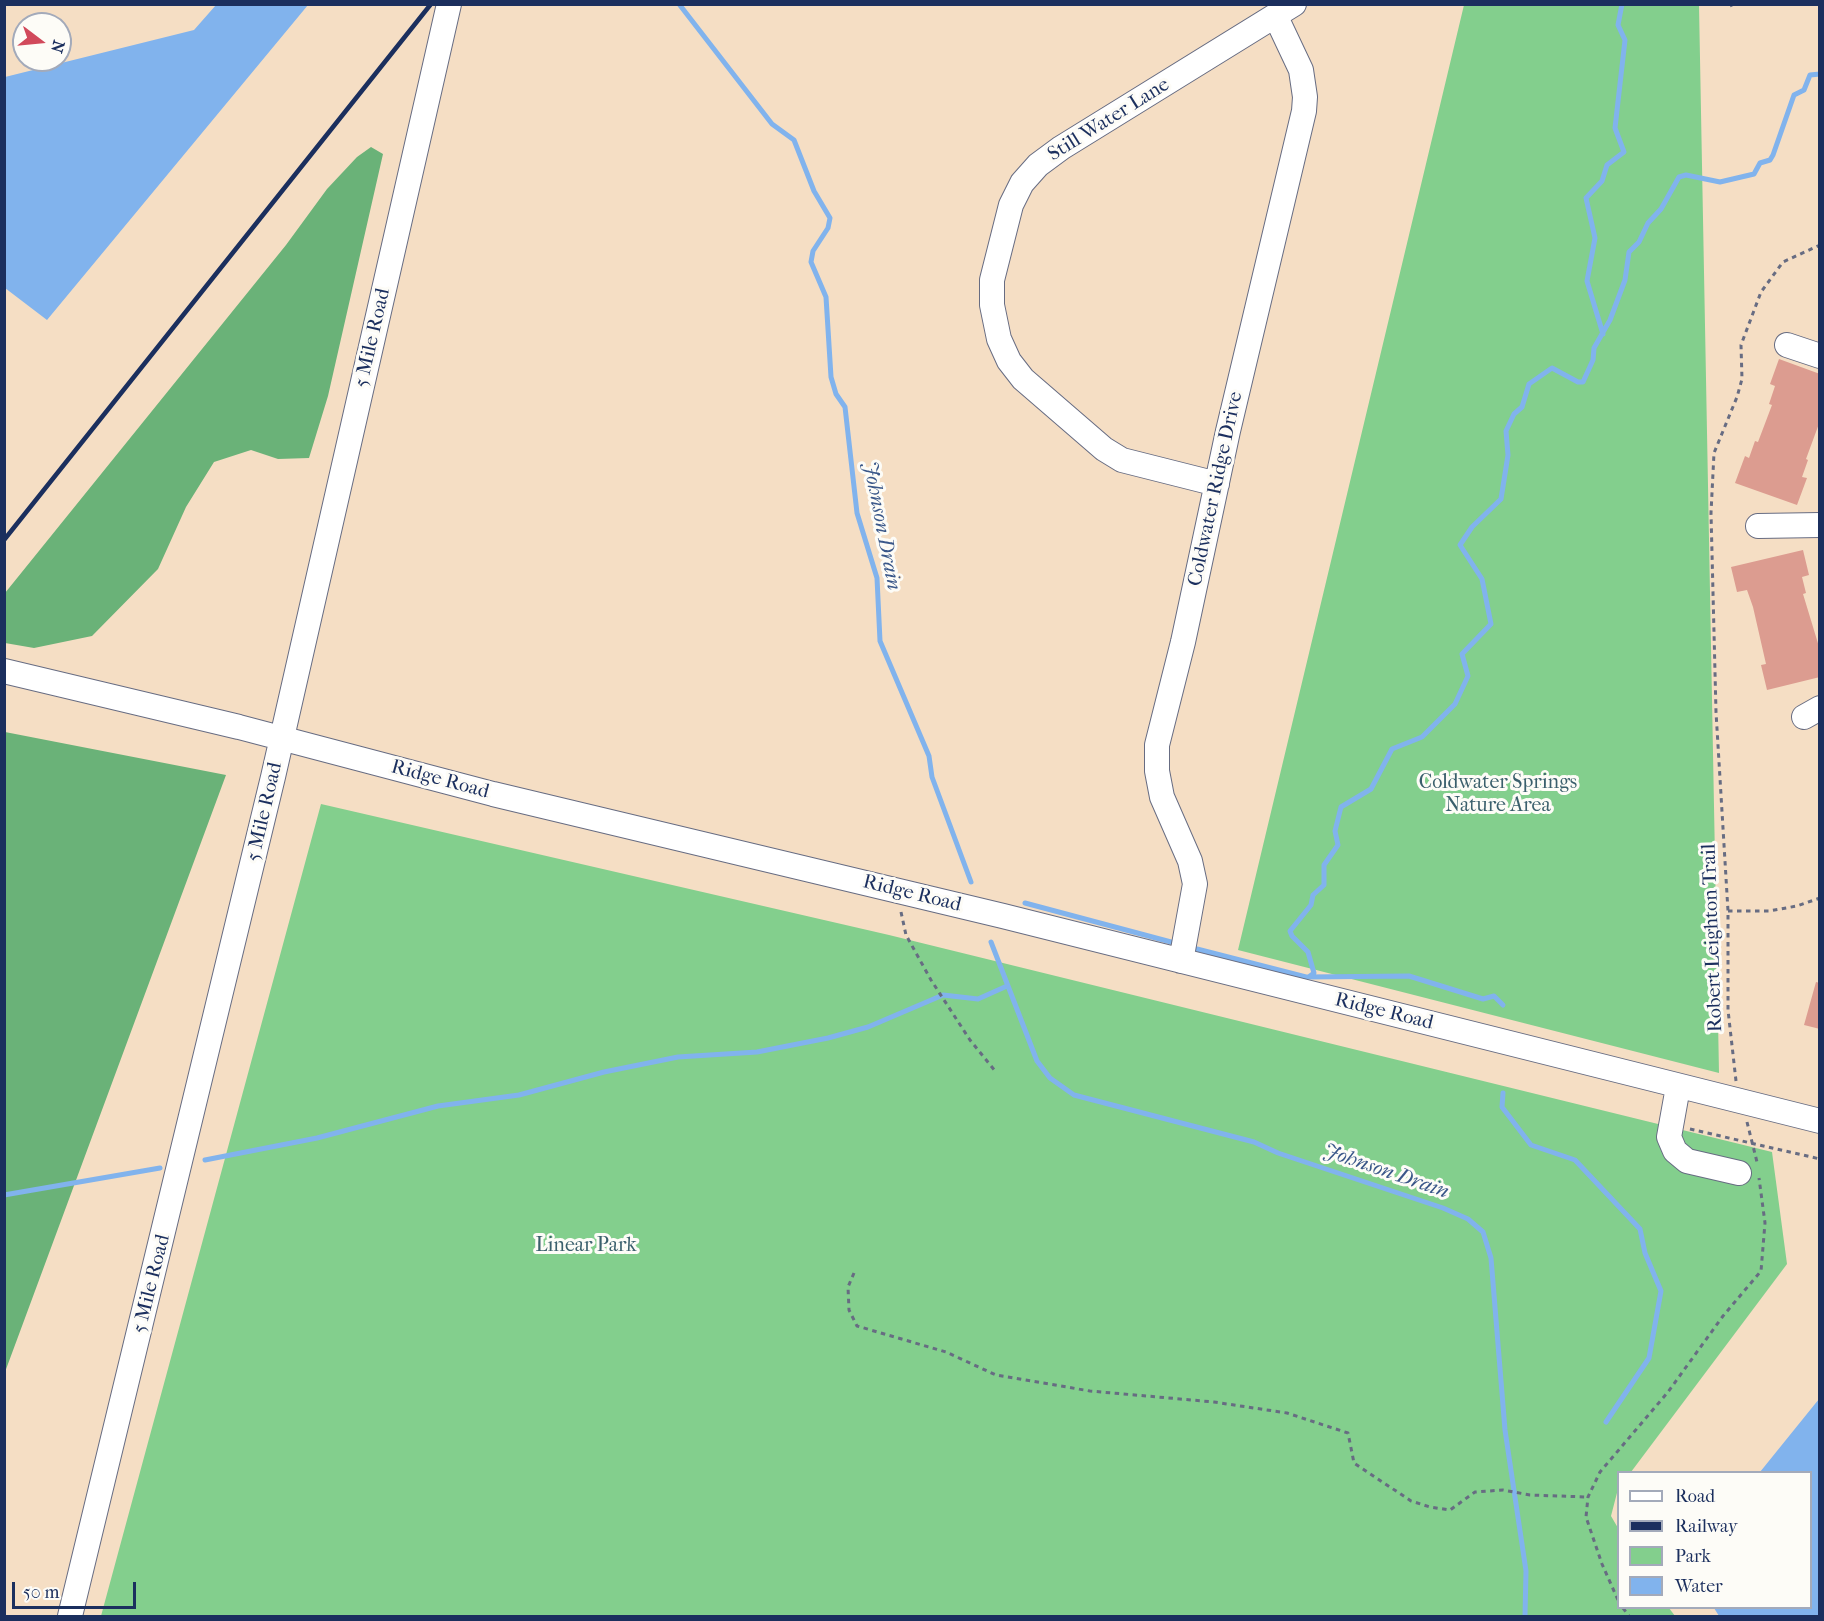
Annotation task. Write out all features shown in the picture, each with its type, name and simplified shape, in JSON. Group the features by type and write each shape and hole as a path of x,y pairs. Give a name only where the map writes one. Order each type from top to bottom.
{"street":[{"name":"5 Mile Road","path":"70,1617 169,1217 449,4"},
{"name":"Coldwater Ridge Drive","path":"1180,961 1195,884 1190,861 1162,797 1156,759 1159,734 1183,642 1217,484 1304,111 1305,97 1301,70 1285,11"},
{"name":"Still Water Lane","path":"1217,484 1122,460 1104,448 1023,379 1009,361 999,339 992,305 992,280 1013,199 1022,183 1038,165 1074,140 1285,11"},
{"path":"1787,345 1820,356"},
{"path":"1758,526 1820,525"},
{"name":"Ridge Road","path":"4,671 281,738 505,796 896,890 1820,1121"},
{"path":"1678,1087 1669,1137 1675,1151 1687,1161 1739,1173"}],"path":[{"name":"Robert Leighton Trail","path":"1617,1598 1602,1564 1586,1517 1588,1497 1600,1472 1668,1392 1723,1316 1761,1271 1765,1223 1753,1143 1741,1102 1728,1010 1728,911 1713,616 1711,513 1714,453 1737,397 1742,379 1741,345 1761,292 1783,262 1820,245"},
{"path":"896,890 906,935 970,1040 996,1072"},
{"path":"1728,911 1769,911 1797,906 1820,898"},
{"path":"1671,1124 1820,1159"},
{"path":"854,1273 848,1287 849,1310 857,1326 946,1352 996,1375 1090,1391 1214,1402 1287,1413 1348,1433 1354,1463 1411,1501 1430,1508 1450,1510 1475,1492 1503,1490 1530,1495 1588,1497"}],"green space":[{"name":"Coldwater Springs Nature Area","path":"1464,5 1699,5 1719,1073 1238,950"},
{"path":"371,147 383,154 328,396 309,458 278,459 251,450 214,462 186,507 158,569 92,636 34,648 5,643 5,593 286,245 327,189 357,157"},
{"path":"4,732 226,775 5,1372"},
{"name":"Linear Park","path":"321,804 889,935 1772,1152 1787,1264 1632,1471 1617,1471 1617,1493 1611,1516 1617,1526 1617,1609 1670,1609 1675,1616 101,1616"}],"water":[{"path":"216,5 308,5 47,320 5,288 5,77 25,72 72,72 72,60 194,30"},
{"path":"1819,1399 1819,1616 1719,1616 1715,1609 1812,1609 1812,1471 1761,1471"}],"building":[{"path":"1779,359 1820,374 1820,421 1806,459 1808,460 1802,477 1807,478 1797,505 1735,483 1745,456 1749,458 1755,441 1758,442 1772,405 1769,404 1775,386 1770,384"},
{"path":"1803,550 1809,575 1802,577 1806,593 1803,594 1820,650 1820,677 1767,690 1761,665 1766,664 1753,607 1747,590 1737,592 1731,567"},
{"path":"1816,982 1820,983 1820,1029 1804,1025"}],"waterway":[{"name":"Johnson Drain","path":"679,4 772,124 794,140 814,191 830,218 828,228 813,251 811,262 826,297 831,377 836,394 845,407 857,513 877,578 880,641 929,756 932,777 971,882"},
{"path":"1603,334 1587,281 1595,238 1586,198 1602,181 1607,165 1624,152 1615,128 1625,40 1618,25 1622,4"},
{"path":"1310,976 1314,973 1308,952 1290,931 1311,905 1313,895 1324,885 1324,865 1338,845 1335,831 1341,807 1371,789 1392,749 1422,737 1455,704 1468,676 1462,654 1491,624 1482,579 1460,545 1472,527 1501,499 1508,455 1506,431 1514,414 1522,407 1529,384 1552,368 1578,382 1583,382 1593,360 1594,348 1610,320 1625,280 1629,252 1639,242 1648,223 1661,209 1679,177 1686,175 1720,182 1754,174 1760,163 1770,160 1773,155 1794,95 1804,90 1810,75 1820,74"},
{"path":"1025,903 1171,942"},
{"name":"Johnson Drain","path":"991,942 1037,1061 1050,1078 1074,1095 1254,1142 1278,1153 1443,1208 1468,1219 1483,1232 1491,1258 1505,1430 1526,1571 1525,1616"},
{"path":"1197,949 1306,977 1409,976 1483,999 1494,996 1503,1005"},
{"path":"205,1160 317,1138 438,1106 519,1095 604,1072 678,1057 757,1052 828,1038 868,1027 943,995 978,999 1007,986"},
{"path":"1503,1093 1502,1107 1531,1145 1575,1160 1640,1229 1645,1253 1661,1291 1649,1358 1606,1422"},
{"path":"4,1195 160,1168"}],"railway":[{"path":"4,540 431,4"}]}
